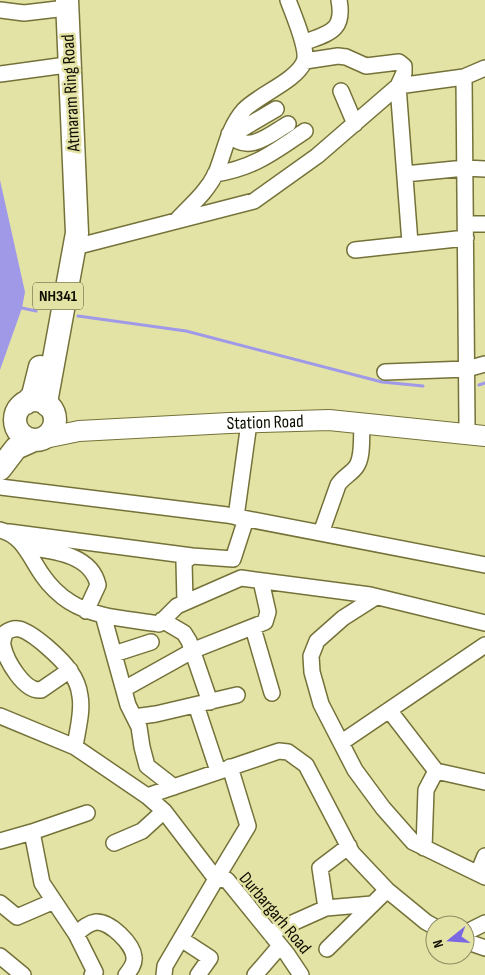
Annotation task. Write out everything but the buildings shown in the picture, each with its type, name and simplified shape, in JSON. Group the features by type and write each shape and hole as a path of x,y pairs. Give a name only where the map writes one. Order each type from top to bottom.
{"highway":[{"name":"Atmaram Ring Road","path":"37,421 49,388 77,233 63,4"},
{"name":"Atmaram Ring Road","path":"37,421 33,395 72,238 75,185"},
{"name":"NH341","path":"0,449 8,438 37,421"},
{"path":"0,469 37,421"}],"main road":[{"name":"Station Road","path":"37,421 78,423 329,412 476,426"},
{"name":"Station Road","path":"37,421 79,432 329,420 485,436"}],"street":[{"path":"176,221 206,190 215,174 236,120 246,108 296,74 304,61 303,43 288,0"},
{"path":"303,43 327,34 335,28 340,21 339,0"},
{"path":"0,10 24,13 63,4"},
{"path":"75,247 254,200 317,156 355,124 398,86 405,69 399,62 366,66 346,57 338,56 304,61"},
{"path":"0,74 59,66"},
{"path":"398,86 464,77 485,68"},
{"path":"464,77 467,369 476,426"},
{"path":"398,86 410,243"},
{"path":"342,91 355,124"},
{"path":"229,135 276,109"},
{"path":"229,135 235,141 252,143 288,124"},
{"path":"215,174 236,171 250,165 305,131"},
{"path":"405,174 465,168 485,169"},
{"path":"355,250 410,243 466,231 485,224"},
{"path":"384,372 467,369 485,364"},
{"path":"241,578 232,558 241,518 249,423"},
{"path":"321,533 338,484 358,463 362,430"},
{"path":"0,487 241,518 485,565"},
{"path":"4,531 192,556 232,558"},
{"path":"4,531 26,548 43,576 69,602 86,611 103,615 159,624 177,606 241,578 376,597 485,623"},
{"path":"26,548 58,551 74,557 88,567 98,585 86,611"},
{"path":"185,602 184,562 192,556"},
{"path":"124,689 194,650 265,622 268,618 267,607 261,581"},
{"path":"376,597 343,618 317,642 311,656 312,672 321,704 355,770 383,808 413,842 482,875 485,856"},
{"path":"103,615 124,689 139,727 147,766 174,786"},
{"path":"162,620 184,632 194,650 203,704 224,769 248,826 165,966 164,975"},
{"path":"253,628 272,693"},
{"path":"70,670 41,690 31,689 18,676 10,664 1,643 5,634 8,630 20,629 30,634 70,670 76,682 80,698 80,715 75,747"},
{"path":"114,654 151,642"},
{"path":"342,742 485,645"},
{"path":"134,717 203,704 238,695"},
{"path":"389,710 436,771 485,782"},
{"path":"0,716 75,747 147,796 164,811 216,879"},
{"path":"147,796 279,750 288,752 306,765 352,853 387,890 425,921"},
{"path":"424,848 426,790 436,771"},
{"path":"114,843 142,831 164,811"},
{"path":"0,841 87,813"},
{"path":"32,832 42,883 76,934 95,974"},
{"path":"326,908 320,868 349,846"},
{"name":"Durbargarh Road","path":"216,879 227,880 301,975"},
{"path":"327,949 387,890"},
{"path":"0,903 17,917 54,901"},
{"path":"270,933 326,908 372,904"},
{"path":"76,934 89,924 95,922 102,922 109,926 133,950 134,963 126,975"},
{"path":"181,939 210,958 198,975"},
{"path":"254,975 280,946"},
{"path":"0,956 23,975"}],"shaded area":[{"path":"0,180 25,292 22,308 0,370"}],"waterway":[{"path":"22,308 36,311"},
{"path":"78,316 186,331 382,382 423,386"},
{"path":"479,385 485,383"}]}
